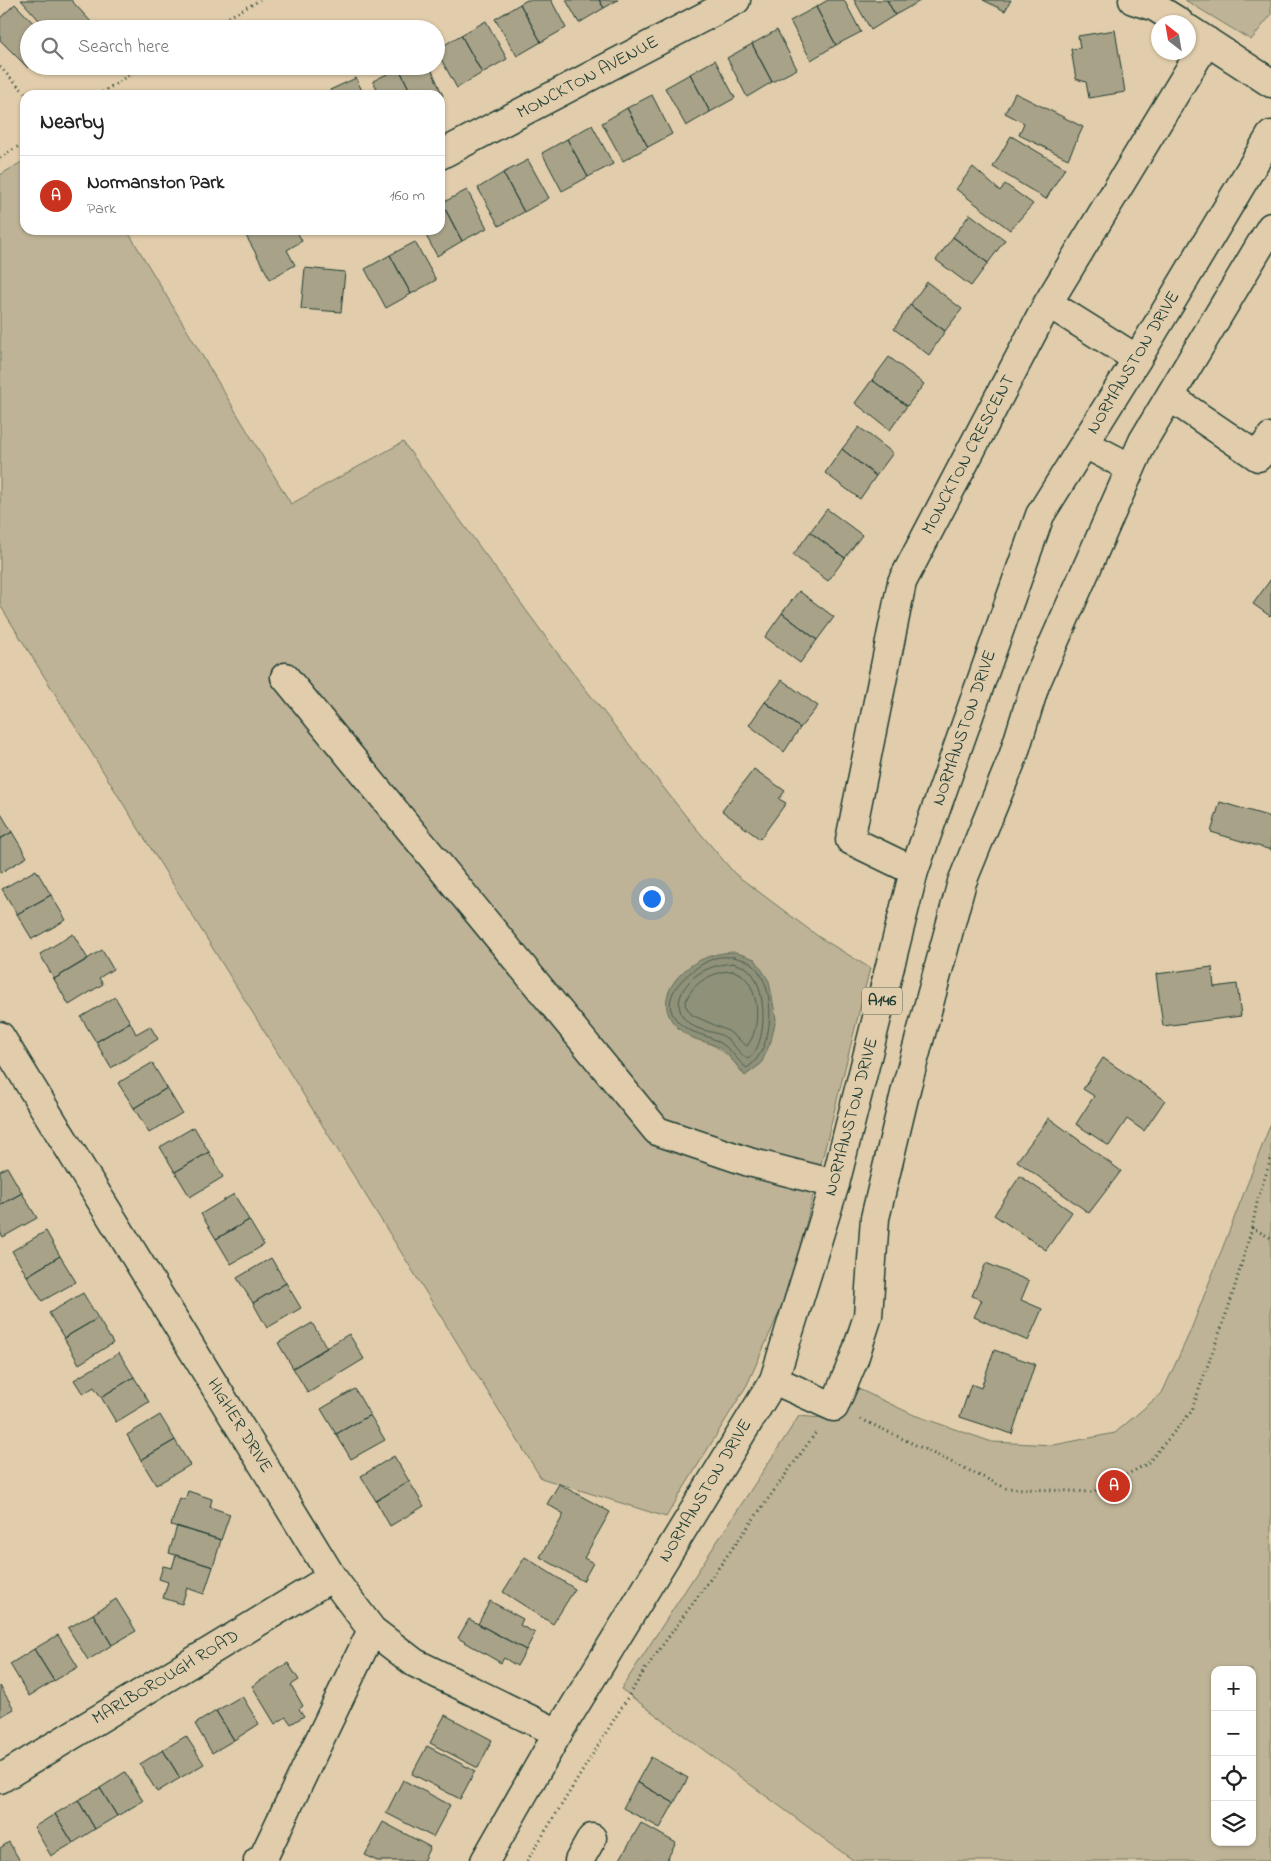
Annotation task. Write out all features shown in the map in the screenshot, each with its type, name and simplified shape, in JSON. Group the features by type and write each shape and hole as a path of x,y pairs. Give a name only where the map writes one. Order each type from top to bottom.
{"main road":[{"name":"MONCKTON AVENUE","path":"445,153 736,0"},
{"path":"1133,0 1155,7 1168,15"},
{"path":"1198,35 1271,84"},
{"name":"MONCKTON CRESCENT","path":"914,871 850,840 902,582 1048,303 1198,35"},
{"name":"NORMANSTON DRIVE","path":"485,1861 558,1733 774,1380 835,1184 914,871 1040,516 1137,360 1271,135"},
{"path":"774,1380 834,1407 854,1359 868,1316 875,1218 907,1086 962,882 1013,757 1035,686 1143,441 1271,228"},
{"path":"1048,303 1137,360"},
{"path":"1170,397 1258,456 1271,437"},
{"path":"1085,444 1131,468"},
{"path":"285,677 657,1131 749,1162 835,1184"},
{"name":"HIGHER DRIVE","path":"0,1036 332,1576 372,1630 415,1663 558,1733"},
{"name":"MARLBOROUGH ROAD","path":"0,1779 332,1576"},
{"path":"258,1861 263,1858 372,1630"}],"path":[{"path":"223,20 260,0"},
{"path":"0,67 22,90"},
{"path":"106,90 130,75"},
{"path":"0,158 20,145"},
{"path":"527,1861 644,1671 834,1407 1006,1488 1092,1492 1147,1464 1191,1412 1230,1303 1252,1228 1258,1198 1271,1159"},
{"path":"1252,1228 1271,1238"}],"shaded area":[{"path":"1185,0 1271,0 1271,15 1251,40"},
{"path":"20,163 20,235 130,235 291,504 403,442 561,658 689,820 735,874 819,937 870,968 790,1288 747,1385 666,1517 541,1478 0,605 0,175","holes":["771,1041 745,1076 733,1061 708,1043"]},
{"path":"1271,1123 1271,1861 854,1861 621,1689 799,1416 833,1419 852,1386 914,1415 992,1442 1054,1445 1115,1433 1162,1393 1190,1332"}],"water":[{"path":"734,952 755,959 769,981 776,1019 771,1041 761,1064 745,1076 720,1048 682,1032 671,1019 666,1003 671,987 677,978 690,966 711,956"}],"building":[{"path":"21,0 71,0 89,20 39,20"},
{"path":"527,0 551,0 566,28 541,42 520,4"},
{"path":"566,0 599,0 604,8 579,23"},
{"path":"599,0 618,0 604,8"},
{"path":"828,0 844,0 861,32 836,45 816,7"},
{"path":"854,0 887,0 895,15 871,30"},
{"path":"887,0 920,0 920,1 895,15"},
{"path":"983,0 1011,0 1005,11"},
{"path":"15,4 30,20 20,20 20,60 0,40 0,18"},
{"path":"520,4 541,42 517,56 495,19"},
{"path":"816,7 836,45 811,60 790,21"},
{"path":"486,21 507,59 482,73 461,35"},
{"path":"777,30 797,69 772,82 752,44"},
{"path":"1115,30 1125,92 1089,98 1086,82 1076,79 1071,49 1080,48 1078,36"},
{"path":"461,35 482,73 457,88 445,66 445,45"},
{"path":"752,44 772,82 747,97 727,58"},
{"path":"715,60 735,98 710,112 690,74"},
{"path":"690,74 710,112 686,126 665,88"},
{"path":"385,75 402,75 410,90 378,90 373,81"},
{"path":"402,75 434,75 440,90 410,90"},
{"path":"356,78 362,90 330,90"},
{"path":"1015,93 1083,127 1068,159 1019,135 1024,123 1005,113"},
{"path":"652,95 672,134 648,147 627,108"},
{"path":"627,108 648,147 623,161 602,123"},
{"path":"592,125 613,164 588,177 567,139"},
{"path":"1011,136 1065,168 1046,199 993,167"},
{"path":"567,139 588,177 562,191 542,153"},
{"path":"528,160 549,198 524,212 503,173"},
{"path":"973,167 1000,191 1005,184 1033,204 1010,230 956,189"},
{"path":"503,173 524,212 499,226 478,188"},
{"path":"467,190 487,228 462,241 445,209 445,201"},
{"path":"445,209 462,241 437,256 426,235 445,235"},
{"path":"970,214 1005,240 988,263 953,237"},
{"path":"246,235 299,235 302,241 287,250 295,265 270,279"},
{"path":"953,237 988,263 971,286 936,260"},
{"path":"415,242 436,280 411,294 390,255"},
{"path":"390,255 411,294 386,308 365,269"},
{"path":"305,268 345,272 341,312 301,309"},
{"path":"927,282 962,309 945,331 910,305"},
{"path":"910,305 945,331 929,355 894,329"},
{"path":"889,357 924,384 907,406 872,380"},
{"path":"872,380 907,406 890,430 855,403"},
{"path":"859,427 893,453 876,476 842,449"},
{"path":"842,449 876,476 860,499 825,473"},
{"path":"827,509 862,535 845,558 810,532"},
{"path":"810,532 845,558 828,581 793,555"},
{"path":"1271,579 1271,615 1270,616 1253,604"},
{"path":"799,591 834,617 817,640 782,613"},
{"path":"782,613 817,640 800,663 765,637"},
{"path":"782,680 818,706 800,728 765,702"},
{"path":"765,702 800,728 784,752 749,725"},
{"path":"754,769 785,791 779,799 786,803 760,839 722,811"},
{"path":"1220,802 1271,817 1271,850 1211,832"},
{"path":"0,812 12,832 0,839"},
{"path":"12,832 27,857 0,873 0,839"},
{"path":"36,870 51,895 17,914 2,889"},
{"path":"51,895 66,920 32,939 17,914"},
{"path":"73,934 88,959 54,979 40,954"},
{"path":"102,950 113,969 99,978 103,984 69,1005 54,979"},
{"path":"1212,967 1214,987 1237,984 1241,1016 1163,1026 1156,974"},
{"path":"115,997 130,1022 96,1042 81,1017"},
{"path":"130,1022 136,1034 150,1026 158,1039 111,1068 96,1042"},
{"path":"1103,1058 1165,1100 1144,1131 1127,1119 1109,1146 1076,1124 1094,1096 1083,1089"},
{"path":"152,1063 167,1088 134,1108 118,1083"},
{"path":"167,1088 182,1113 149,1133 134,1108"},
{"path":"1049,1118 1121,1171 1089,1213 1017,1161"},
{"path":"194,1127 209,1152 175,1172 160,1147"},
{"path":"209,1152 223,1177 190,1197 175,1172"},
{"path":"7,1167 22,1193 0,1205 0,1171"},
{"path":"1020,1176 1072,1212 1046,1250 994,1215"},
{"path":"22,1193 37,1218 3,1237 0,1232 0,1205"},
{"path":"234,1194 249,1220 216,1239 201,1214"},
{"path":"249,1220 264,1245 231,1264 216,1239"},
{"path":"46,1231 60,1256 27,1276 12,1251"},
{"path":"60,1256 76,1282 42,1301 27,1276"},
{"path":"271,1258 286,1283 253,1303 237,1278"},
{"path":"986,1263 1029,1281 1021,1300 1042,1309 1028,1341 974,1317 982,1300 972,1296"},
{"path":"286,1283 301,1308 267,1328 253,1303"},
{"path":"83,1293 98,1318 64,1338 49,1313"},
{"path":"98,1318 113,1343 79,1364 64,1338"},
{"path":"312,1323 327,1348 293,1368 278,1343"},
{"path":"349,1334 364,1359 308,1393 293,1368"},
{"path":"994,1350 1035,1364 1012,1434 960,1417 971,1384 981,1388"},
{"path":"119,1353 134,1377 101,1397 94,1387 83,1394 74,1380"},
{"path":"134,1377 149,1402 116,1422 101,1397"},
{"path":"355,1389 370,1415 336,1434 321,1409"},
{"path":"160,1415 175,1440 141,1460 127,1435"},
{"path":"370,1415 385,1440 351,1459 336,1434"},
{"path":"175,1440 190,1465 156,1485 141,1460"},
{"path":"394,1456 409,1481 376,1501 361,1476"},
{"path":"409,1481 424,1506 390,1526 376,1501"},
{"path":"559,1484 610,1512 584,1558 593,1563 583,1581 540,1557 564,1514 547,1504"},
{"path":"188,1491 212,1499 210,1507 230,1514 221,1540 171,1525 180,1498 185,1500"},
{"path":"177,1526 221,1540 213,1567 169,1553"},
{"path":"176,1555 213,1567 204,1594 187,1588 182,1604 163,1598 168,1582 159,1579 163,1566 172,1568"},
{"path":"525,1557 575,1589 553,1624 503,1592"},
{"path":"116,1599 136,1631 112,1645 93,1614"},
{"path":"490,1601 523,1619 520,1625 535,1633 526,1650 478,1624"},
{"path":"93,1614 112,1645 88,1660 68,1628"},
{"path":"469,1619 526,1650 517,1666 504,1658 501,1663 458,1638"},
{"path":"58,1635 78,1667 54,1681 34,1649"},
{"path":"34,1649 54,1681 29,1696 10,1664"},
{"path":"288,1663 299,1680 291,1685 303,1706 299,1709 304,1716 291,1724 286,1717 275,1724 252,1686"},
{"path":"0,1686 14,1709 0,1717"},
{"path":"242,1696 259,1724 234,1740 216,1711"},
{"path":"216,1711 234,1740 212,1753 195,1724"},
{"path":"445,1715 492,1740 478,1768 430,1743"},
{"path":"186,1736 204,1764 180,1778 163,1750"},
{"path":"427,1746 475,1771 460,1799 412,1774"},
{"path":"163,1750 180,1778 157,1792 140,1764"},
{"path":"651,1757 688,1778 674,1803 637,1782"},
{"path":"125,1772 143,1801 117,1816 100,1788"},
{"path":"403,1780 450,1805 433,1837 386,1813"},
{"path":"637,1782 674,1803 660,1828 623,1808"},
{"path":"100,1788 117,1816 95,1829 78,1800"},
{"path":"78,1800 95,1829 73,1843 55,1814"},
{"path":"55,1814 73,1843 51,1856 34,1827"},
{"path":"383,1822 430,1847 423,1861 377,1861 365,1855"},
{"path":"641,1823 676,1843 666,1861 619,1861"},
{"path":"9,1842 20,1861 0,1861 0,1848"}],"place":[{"name":"Normanston Park","path":"1114,1486"}]}
